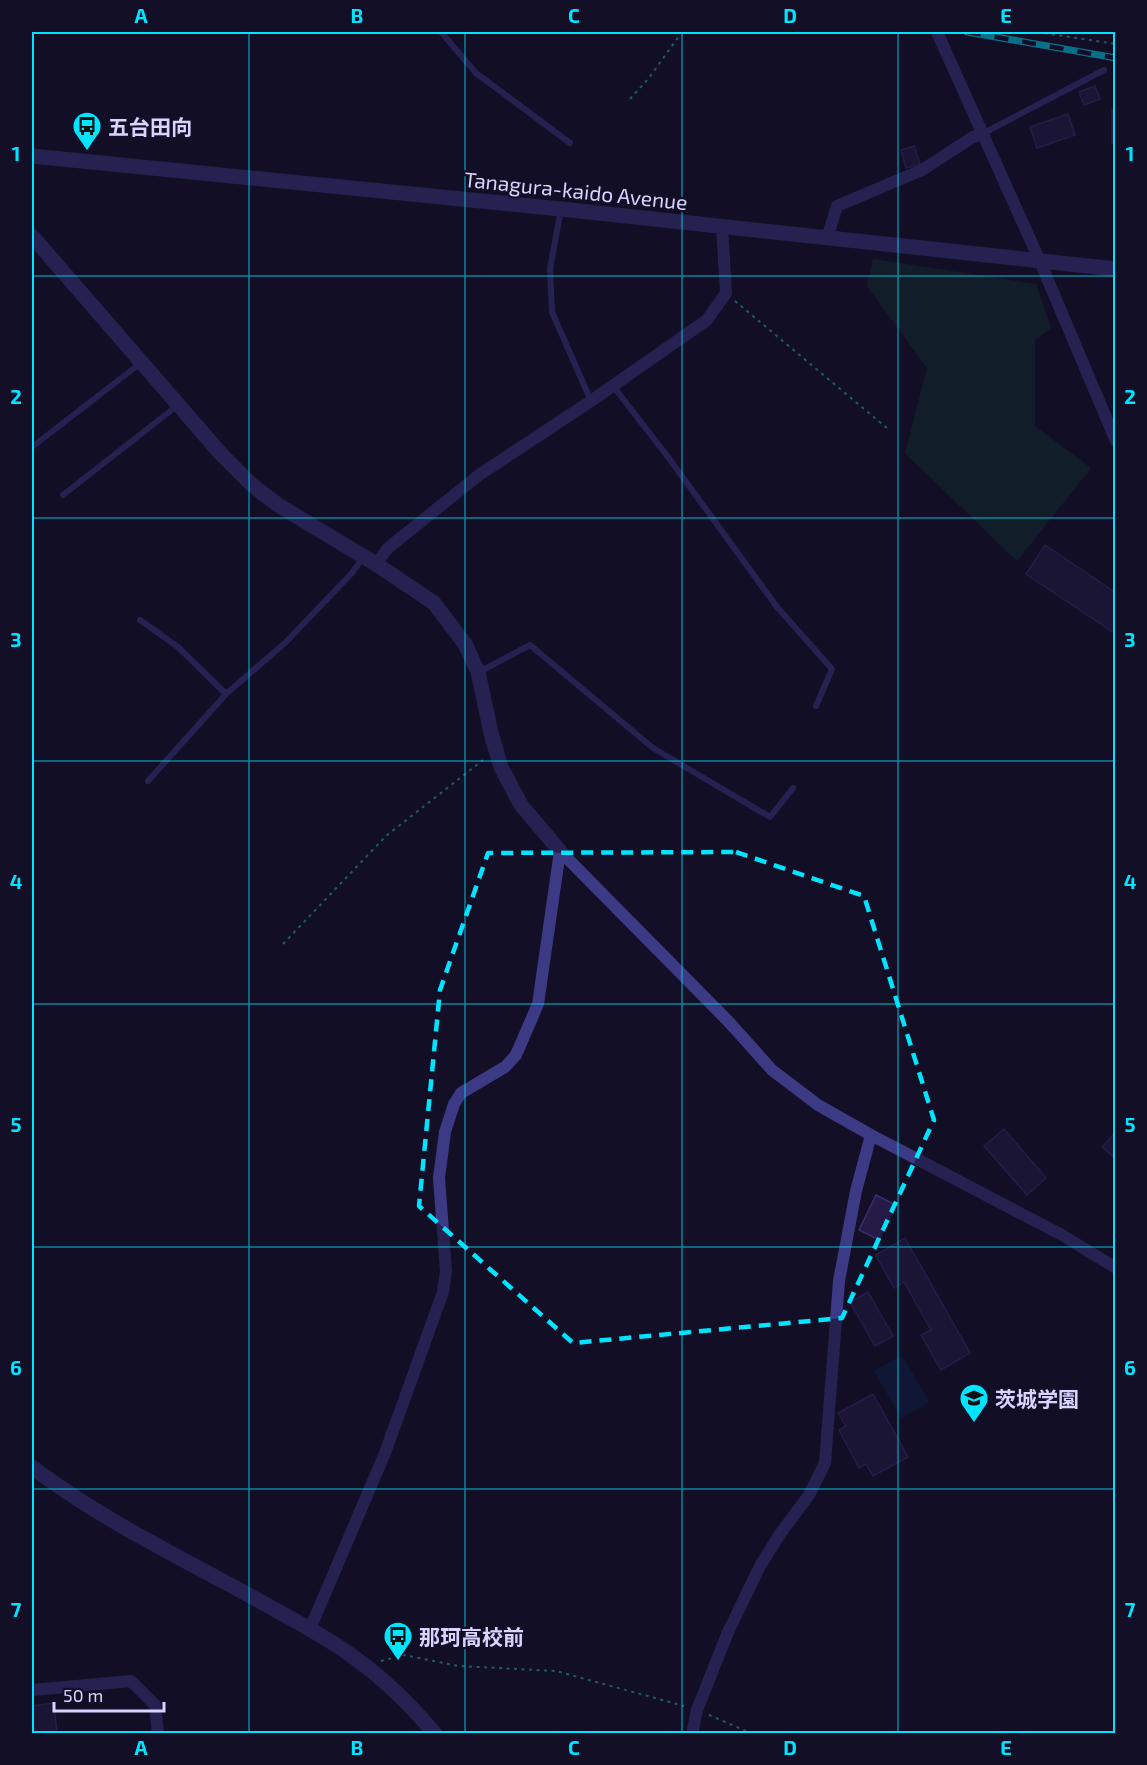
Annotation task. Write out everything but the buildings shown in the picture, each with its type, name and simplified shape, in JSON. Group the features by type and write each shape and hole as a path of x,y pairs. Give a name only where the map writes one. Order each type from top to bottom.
{"street":[{"path":"937,32 984,133 1116,441"},
{"path":"827,238 837,206 922,170 984,133"},
{"name":"Tanagura-kaido Avenue","path":"32,156 1116,268"},
{"path":"369,561 479,475 613,386 706,320 726,293 722,227"},
{"path":"32,236 221,454 252,484 278,505 434,603 465,644 478,672 501,767 521,805 560,851 728,1021 772,1070 818,1104 871,1135 1062,1235 1116,1268"},
{"path":"310,1629 345,1543 386,1453 443,1292 446,1271 439,1178 445,1132 454,1104 461,1093 505,1066 516,1055 538,1004 560,851"},
{"path":"692,1734 697,1710 759,1566 809,1495 825,1463 839,1281 856,1191 871,1135"},
{"path":"32,1467 100,1514 310,1629 365,1666 415,1710 435,1734"},
{"path":"32,1690 131,1681 155,1705 159,1734"}],"lane":[{"path":"441,32 476,73 570,142"},
{"path":"984,133 1104,70"},
{"path":"561,209 550,269 552,312 591,401"},
{"path":"32,447 142,362"},
{"path":"613,386 668,457 777,607 832,669 816,706"},
{"path":"63,495 178,404"},
{"path":"148,781 226,694 285,643 351,574 369,561"},
{"path":"140,620 178,647 226,694"},
{"path":"478,672 530,645 652,748 770,817 793,788"}],"path":[{"path":"630,99 649,78 682,32"},
{"path":"1037,32 1116,44"},
{"path":"726,293 888,429"},
{"path":"283,944 386,836 496,750"},
{"path":"365,1666 404,1655 458,1666 556,1671 697,1710 753,1734"}],"highlighted area":[{"path":"736,852 864,896 934,1120 842,1318 573,1343 419,1206 440,990 488,853"}],"green space":[{"path":"873,259 1036,284 1051,328 1035,340 1035,426 1091,468 1017,561 905,453 927,368 867,286"}],"water":[{"path":"902,1355 929,1402 901,1418 874,1371"}],"railway":[{"path":"967,32 1116,58"}],"place":[{"name":"五台田向","path":"87,152"},
{"name":"茨城学園","path":"974,1424"},
{"name":"那珂高校前","path":"398,1662"}]}
